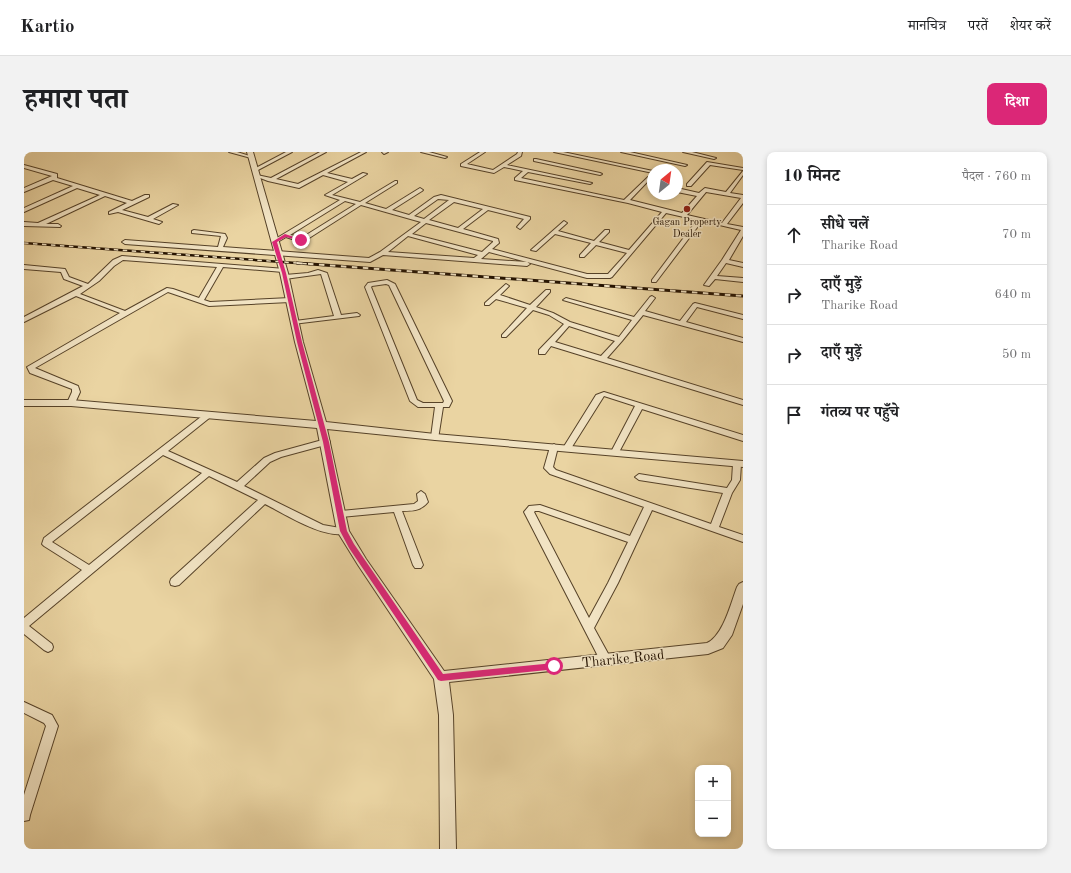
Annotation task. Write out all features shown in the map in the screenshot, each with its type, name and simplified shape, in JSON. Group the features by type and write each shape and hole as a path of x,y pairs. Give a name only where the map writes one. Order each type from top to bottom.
{"street":[{"path":"231,152 248,153 257,173 322,425 341,514 343,531 362,562 441,677 446,715 448,849"},
{"path":"257,173 290,152"},
{"path":"270,180 324,152"},
{"path":"257,173 270,180 299,186 364,152"},
{"path":"423,152 445,157"},
{"path":"484,152 463,165 494,172 520,154 520,152"},
{"path":"556,152 619,156 685,165"},
{"path":"685,152 714,158"},
{"path":"689,185 719,152"},
{"path":"619,156 647,169"},
{"path":"579,192 619,156"},
{"path":"536,160 600,174"},
{"path":"710,163 743,171 727,194"},
{"path":"24,166 55,175 54,178"},
{"path":"504,166 590,183"},
{"path":"24,170 30,168"},
{"path":"528,170 517,179 627,202 724,224 743,230 725,261 707,285"},
{"path":"324,174 352,181"},
{"path":"365,174 328,196 496,240 496,242 476,260"},
{"path":"24,190 54,178 132,203"},
{"path":"627,202 627,200 647,179"},
{"path":"285,235 302,240 394,182"},
{"path":"24,210 77,186"},
{"path":"387,211 420,190"},
{"path":"684,215 700,195 707,190 743,198 724,224"},
{"path":"683,191 700,195"},
{"path":"38,225 104,195"},
{"path":"111,213 147,196"},
{"path":"410,217 438,197 528,218 520,227"},
{"path":"274,242 343,200"},
{"path":"125,242 366,260 373,259 453,200"},
{"path":"148,219 175,205"},
{"path":"459,230 487,208"},
{"path":"118,210 160,222"},
{"path":"488,250 552,265 587,276 608,277 665,211"},
{"path":"654,281 701,219"},
{"path":"534,250 564,223"},
{"path":"24,224 58,226"},
{"path":"582,256 607,231"},
{"path":"194,232 217,233 223,235 224,238 220,249"},
{"path":"554,232 631,252"},
{"path":"407,234 482,254"},
{"path":"382,252 552,265"},
{"path":"24,320 88,286 116,261 122,258 222,266 284,274 309,275 318,272 324,273 338,317"},
{"path":"725,261 743,265"},
{"path":"200,301 222,266"},
{"path":"24,267 64,270 66,278 88,286"},
{"path":"713,277 743,280"},
{"path":"389,282 392,284 448,401 446,405 439,406 421,405 414,401 368,288 369,285 389,282"},
{"path":"487,304 506,286"},
{"path":"72,403 76,392 75,388 33,371 31,367 167,290 213,304 290,300"},
{"path":"504,336 548,291"},
{"path":"75,294 125,313"},
{"path":"495,296 532,307 553,315 568,323 620,340"},
{"path":"602,359 620,340 652,298"},
{"path":"566,300 635,319"},
{"path":"682,324 695,305 743,317"},
{"path":"641,312 743,340"},
{"path":"295,323 357,315"},
{"path":"542,352 568,323"},
{"path":"550,343 743,403"},
{"path":"567,448 602,394 607,394 743,438"},
{"path":"27,405 72,403 740,464 736,480 729,491 714,529"},
{"path":"615,452 640,405"},
{"path":"435,437 439,406"},
{"path":"89,570 46,542 164,452 209,415"},
{"path":"237,487 267,460 326,442"},
{"path":"554,447 548,465 548,468 551,471 743,539"},
{"path":"164,452 320,527 329,530 343,531"},
{"path":"24,624 208,472"},
{"path":"639,477 729,491"},
{"path":"341,514 420,506 423,502 421,494"},
{"path":"175,582 264,500"},
{"path":"589,628 649,506"},
{"path":"605,659 529,512 530,509 536,507 540,508 633,540"},
{"path":"397,509 418,565"},
{"name":"Tharike Road","path":"441,677 554,666 605,659 695,651 708,648 718,644 726,634 743,587"},
{"path":"24,628 48,647"},
{"path":"24,707 48,719 52,726 24,815"}],"railway":[{"path":"24,243 310,264"},
{"path":"297,263 743,296"}],"place":[{"name":"Gagan Property Dealer","path":"687,209"}],"route":[{"path":"301,240 285,235 274,242 284,273 299,342 326,442 341,514 343,531 351,546 441,677 554,666"}]}
